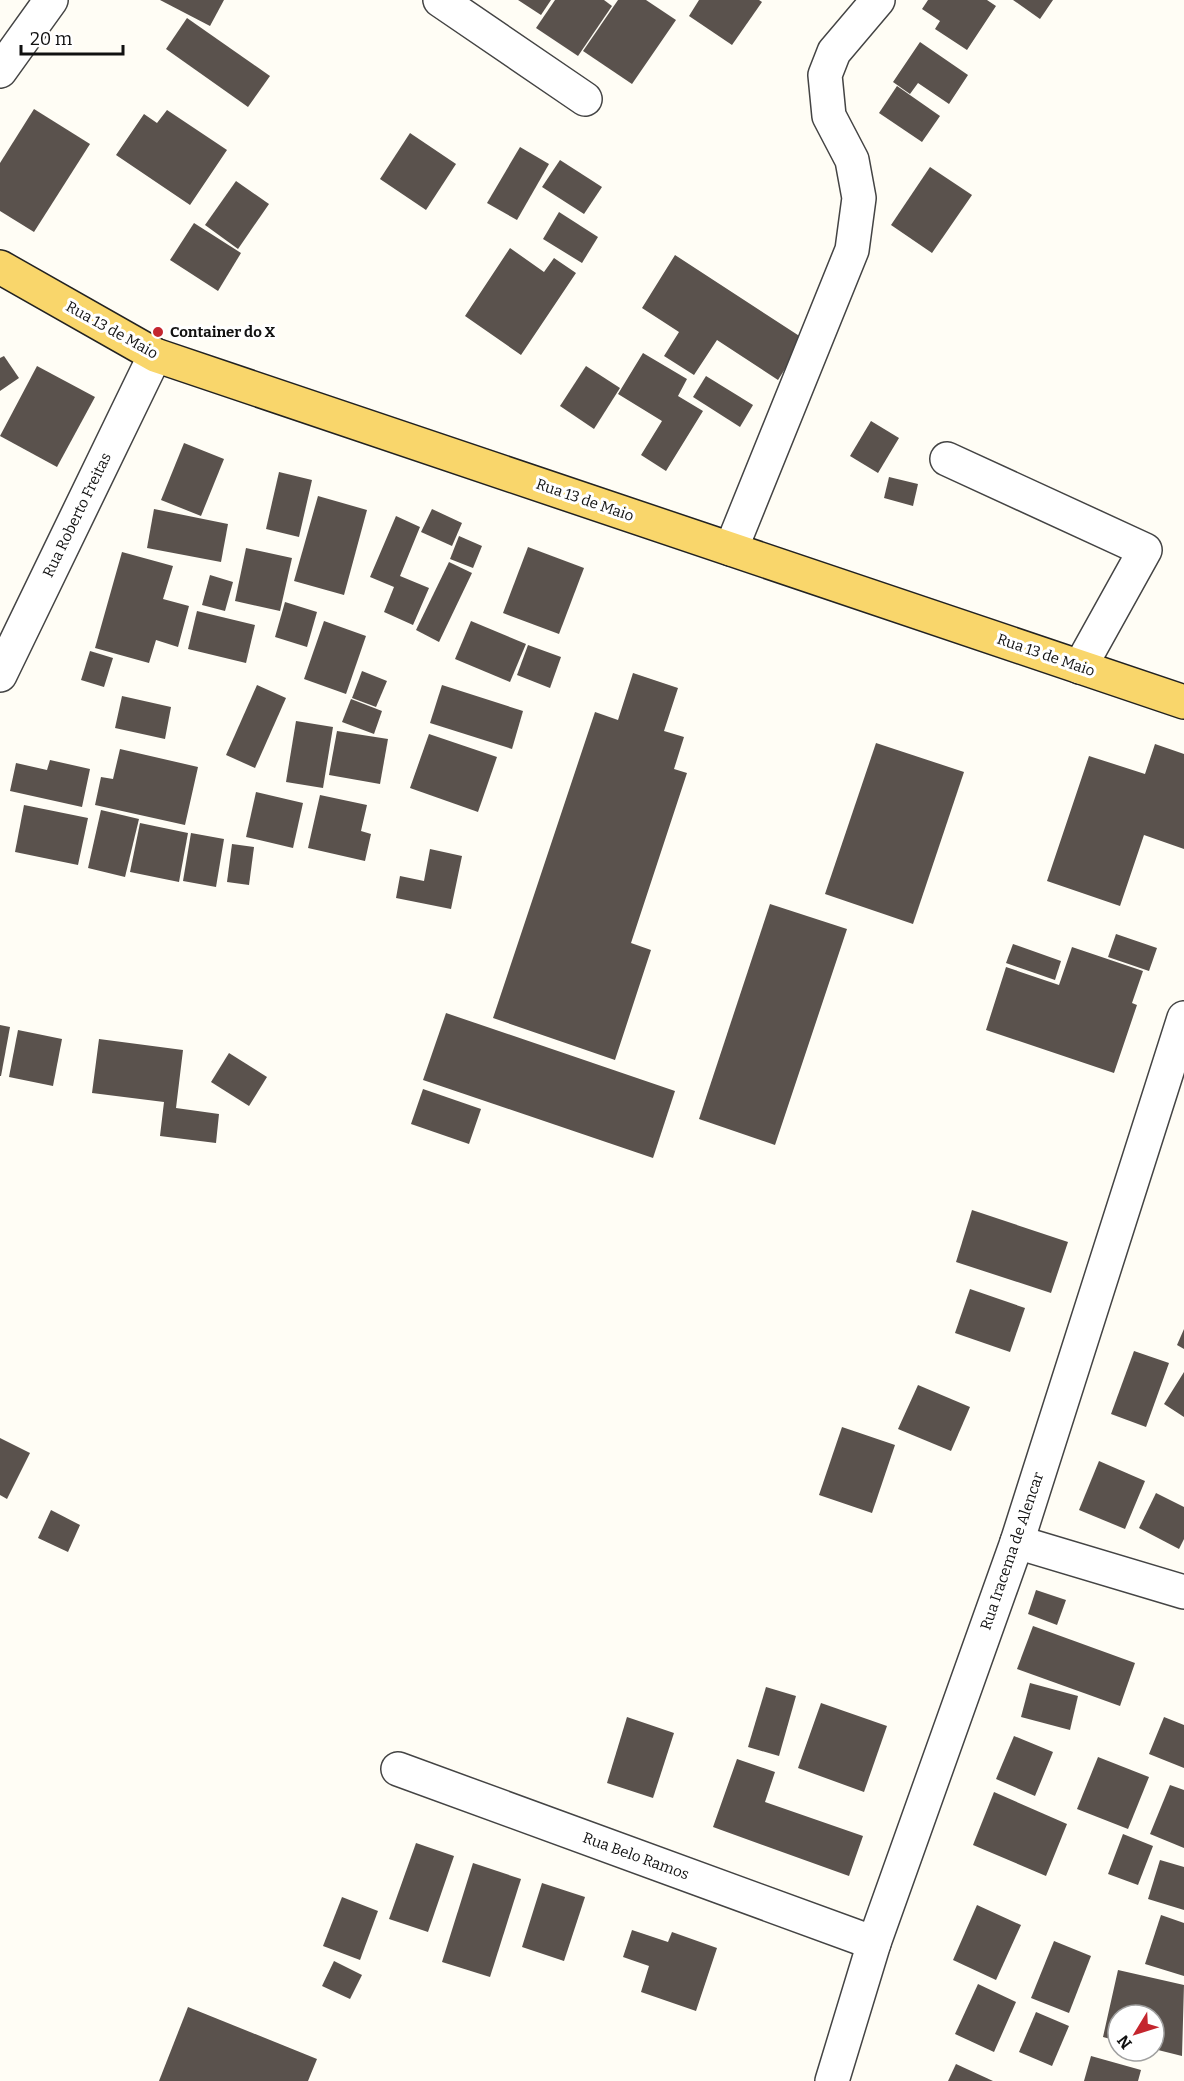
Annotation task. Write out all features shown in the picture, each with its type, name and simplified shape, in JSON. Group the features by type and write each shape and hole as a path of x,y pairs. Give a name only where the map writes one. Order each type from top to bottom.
{"main road":[{"name":"Rua 13 de Maio","path":"0,267 155,355 1184,702"}],"street":[{"path":"0,71 51,0"},
{"path":"440,0 585,99"},
{"path":"731,549 852,250 859,198 852,160 829,116 825,75 834,52 878,0"},
{"name":"Rua Roberto Freitas","path":"0,675 155,355"},
{"path":"947,459 1144,550 1080,667"},
{"name":"Rua Iracema de Alencar","path":"832,2081 874,1943 1017,1542 1184,1018"},
{"path":"1017,1542 1184,1593"},
{"name":"Rua Belo Ramos","path":"398,1769 874,1943"}],"building":[{"path":"160,0 224,0 210,26"},
{"path":"518,0 551,0 541,15"},
{"path":"555,0 604,0 612,6 578,56 536,28"},
{"path":"618,0 646,0 676,20 632,84 583,51"},
{"path":"699,0 759,0 762,2 732,45 689,16"},
{"path":"928,0 987,0 996,6 967,50 935,29 940,21 922,9"},
{"path":"1013,0 1053,0 1040,19"},
{"path":"187,18 270,76 248,107 166,49"},
{"path":"920,42 968,75 949,104 918,83 910,94 893,82"},
{"path":"897,86 940,116 922,142 879,113"},
{"path":"34,109 90,144 34,232 0,211 0,163"},
{"path":"167,110 227,150 190,205 116,155 144,114 157,123"},
{"path":"410,133 456,164 426,210 380,179"},
{"path":"520,147 549,164 517,220 487,203"},
{"path":"560,160 602,187 584,214 542,187"},
{"path":"930,167 972,195 932,253 891,225"},
{"path":"236,181 269,204 238,249 205,225"},
{"path":"559,212 598,237 582,263 543,239"},
{"path":"194,223 241,253 218,291 170,260"},
{"path":"510,248 544,272 554,258 576,273 521,355 465,316"},
{"path":"675,255 804,339 778,380 717,340 694,375 664,356 679,332 642,308"},
{"path":"643,353 687,379 678,396 703,411 666,471 641,455 662,421 618,394"},
{"path":"4,356 19,378 0,391 0,358"},
{"path":"37,366 95,397 57,467 0,436"},
{"path":"586,366 620,388 594,429 560,406"},
{"path":"706,376 753,405 740,427 693,397"},
{"path":"871,421 899,438 878,473 850,456"},
{"path":"184,443 224,459 201,516 161,500"},
{"path":"279,472 312,480 299,537 266,529"},
{"path":"889,477 918,484 913,506 884,498"},
{"path":"318,496 367,510 344,595 294,581"},
{"path":"154,509 228,524 221,562 147,548"},
{"path":"432,509 462,523 452,546 421,532"},
{"path":"396,516 420,527 400,576 429,588 413,625 384,612 394,587 370,577"},
{"path":"459,536 482,546 473,568 450,559"},
{"path":"528,547 584,568 559,634 503,613"},
{"path":"246,548 292,558 280,611 235,601"},
{"path":"122,552 173,566 163,599 189,606 178,647 156,640 149,663 95,648"},
{"path":"449,562 472,573 439,642 416,630"},
{"path":"210,575 233,582 225,611 202,605"},
{"path":"285,602 317,612 307,647 275,637"},
{"path":"197,611 255,625 246,663 188,649"},
{"path":"324,621 366,636 346,694 304,679"},
{"path":"471,621 526,644 510,682 455,659"},
{"path":"528,645 561,657 550,688 517,675"},
{"path":"90,651 113,658 104,687 81,680"},
{"path":"362,671 387,681 376,707 352,698"},
{"path":"633,673 678,688 664,731 684,737 674,769 687,773 631,943 651,950 615,1060 493,1018 595,712 618,720"},
{"path":"257,685 286,698 255,768 226,755"},
{"path":"442,685 523,711 512,749 430,723"},
{"path":"122,696 171,707 165,739 115,728"},
{"path":"351,699 382,711 374,734 342,722"},
{"path":"296,721 333,727 323,788 286,782"},
{"path":"337,731 388,739 380,784 329,775"},
{"path":"429,734 497,757 478,812 410,788"},
{"path":"876,743 964,772 913,924 825,894"},
{"path":"1155,744 1184,754 1184,849 1144,835 1120,906 1047,881 1089,756 1145,774"},
{"path":"120,749 198,767 185,825 95,805 101,777 113,779"},
{"path":"50,760 90,769 82,807 10,791 16,763 47,770"},
{"path":"256,792 303,803 293,848 246,837"},
{"path":"320,795 367,805 361,831 371,834 365,861 308,848"},
{"path":"24,805 88,818 78,865 15,852"},
{"path":"101,810 139,819 125,877 88,868"},
{"path":"140,823 188,833 179,882 130,872"},
{"path":"191,833 224,839 216,887 183,881"},
{"path":"232,844 254,847 249,885 227,882"},
{"path":"430,849 462,856 451,909 396,898 400,876 424,881"},
{"path":"770,904 847,929 775,1145 699,1119"},
{"path":"1116,934 1157,948 1149,971 1108,957"},
{"path":"1013,944 1061,961 1055,980 1006,963"},
{"path":"1072,947 1143,971 1132,1003 1137,1005 1114,1073 986,1030 1006,967 1059,985"},
{"path":"446,1013 675,1091 653,1158 423,1080"},
{"path":"0,1025 10,1027 1,1076 0,1076"},
{"path":"18,1030 62,1039 53,1086 9,1077"},
{"path":"99,1039 183,1050 176,1108 219,1114 216,1143 160,1136 164,1102 92,1093"},
{"path":"229,1053 267,1077 249,1106 211,1082"},
{"path":"423,1089 481,1109 469,1144 411,1124"},
{"path":"972,1210 1068,1242 1051,1293 956,1262"},
{"path":"970,1289 1025,1308 1010,1352 955,1333"},
{"path":"1184,1329 1184,1349 1177,1345"},
{"path":"1134,1351 1169,1363 1146,1427 1111,1414"},
{"path":"1184,1372 1184,1417 1164,1404"},
{"path":"918,1385 970,1407 951,1451 898,1429"},
{"path":"842,1427 895,1445 872,1513 819,1495"},
{"path":"0,1438 30,1453 7,1499 0,1495"},
{"path":"1099,1461 1145,1481 1125,1529 1079,1510"},
{"path":"1156,1493 1184,1507 1184,1539 1179,1549 1139,1528"},
{"path":"51,1510 80,1525 68,1552 38,1538"},
{"path":"1036,1590 1066,1600 1057,1625 1028,1614"},
{"path":"1033,1626 1135,1663 1120,1706 1017,1669"},
{"path":"1030,1683 1078,1696 1070,1730 1021,1717"},
{"path":"766,1687 796,1696 779,1756 748,1747"},
{"path":"821,1703 887,1726 864,1792 798,1768"},
{"path":"627,1717 674,1733 653,1798 607,1783"},
{"path":"1164,1717 1184,1725 1184,1768 1149,1754"},
{"path":"1014,1736 1053,1752 1035,1796 996,1779"},
{"path":"1098,1757 1149,1777 1128,1829 1077,1809"},
{"path":"737,1759 775,1772 765,1802 863,1836 849,1876 713,1827"},
{"path":"1170,1785 1184,1790 1184,1848 1150,1834"},
{"path":"994,1792 1067,1824 1046,1876 973,1845"},
{"path":"1123,1834 1153,1846 1138,1885 1108,1874"},
{"path":"416,1843 454,1856 428,1932 389,1919"},
{"path":"1160,1860 1184,1867 1184,1910 1148,1899"},
{"path":"473,1863 521,1879 490,1977 442,1962"},
{"path":"542,1883 585,1897 564,1961 522,1947"},
{"path":"342,1897 378,1911 360,1960 323,1946"},
{"path":"977,1905 1021,1925 996,1980 953,1960"},
{"path":"1161,1915 1184,1923 1184,1976 1145,1964"},
{"path":"632,1930 668,1942 672,1932 717,1948 696,2011 641,1992 649,1966 623,1957"},
{"path":"1054,1941 1091,1956 1069,2013 1031,1998"},
{"path":"334,1961 362,1975 350,1999 322,1986"},
{"path":"1118,1970 1184,1985 1182,2056 1166,2052 1166,2003 1111,2003"},
{"path":"978,1984 1016,2002 994,2052 955,2034"},
{"path":"188,2007 317,2059 308,2081 159,2081"},
{"path":"1036,2012 1069,2026 1052,2066 1019,2052"},
{"path":"1091,2056 1106,2060 1106,2063 1116,2063 1141,2070 1138,2081 1084,2081"},
{"path":"956,2064 993,2081 948,2081"}],"place":[{"name":"Container do X","path":"158,332"}]}
